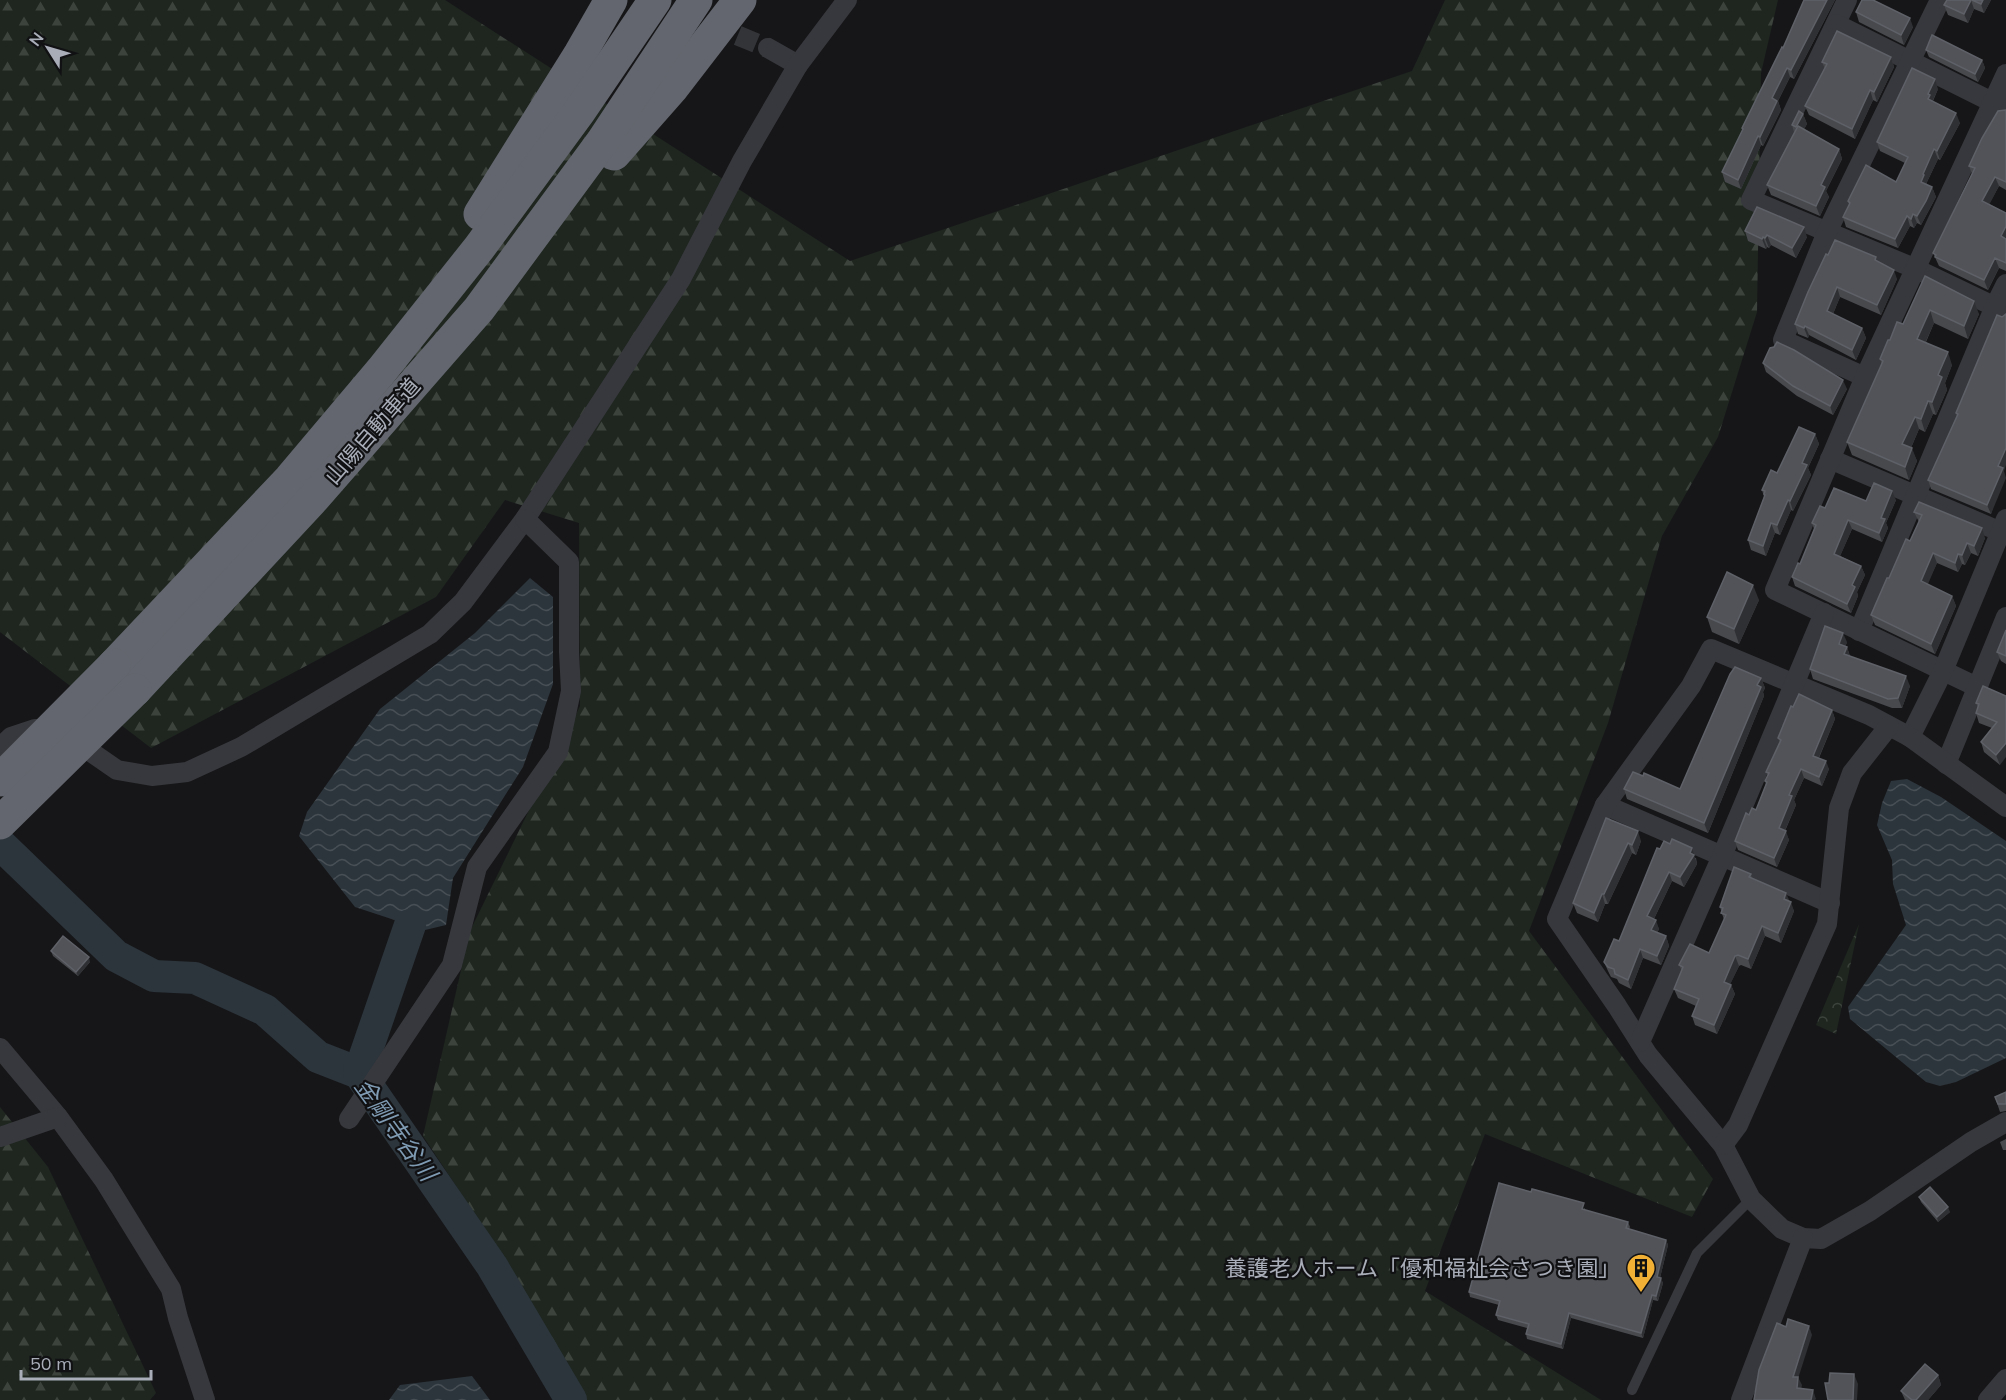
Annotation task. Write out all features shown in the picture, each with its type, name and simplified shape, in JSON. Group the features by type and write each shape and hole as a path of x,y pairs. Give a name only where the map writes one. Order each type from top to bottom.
{"highway":[{"path":"290,479 362,378 444,270 580,54 611,0"},
{"name":"山陽自動車道","path":"0,780 290,479 382,370 479,248 579,112 655,0"},
{"name":"山陽自動車道","path":"0,823 135,690 312,500 479,309 602,142 696,0"},
{"path":"479,309 673,87 740,0"}],"street":[{"path":"0,748 12,737 35,729 62,732 117,770 152,776 187,772 241,747 430,634 463,602 525,519 681,279 742,161 798,65 847,0"},
{"path":"1847,0 1751,200 1914,268 2000,309"},
{"path":"1865,377 1783,340 1827,232 1940,0"},
{"path":"1836,24 1999,105"},
{"path":"768,48 798,65"},
{"path":"1977,687 1775,590 1914,268 1999,105 2006,74"},
{"path":"1859,631 1916,495 2000,309 2006,284"},
{"path":"1830,459 2004,528 1943,671 1910,737"},
{"path":"349,1119 452,965 477,867 558,752 571,691 569,562 525,519"},
{"path":"1640,1042 1722,856 1824,613"},
{"path":"1946,764 2006,617"},
{"path":"2006,807 1910,737 1869,715 1711,649 1691,686 1605,805 1557,920 1648,1055 1723,1145 1751,1199 1782,1229 1803,1238 1821,1239 1870,1211 1971,1142 2006,1122"},
{"path":"1723,1145 1738,1125 1827,924 1839,808 1852,773 1889,726"},
{"path":"1605,805 1830,903"},
{"path":"0,1048 58,1117 104,1180 171,1289 178,1318 205,1400"},
{"path":"0,1137 58,1117"},
{"path":"1741,1400 1803,1238"},
{"path":"1988,1400 2006,1379"}],"lane":[{"path":"1632,1390 1697,1253 1751,1199"}],"green space":[{"path":"0,0 445,0 850,261 1412,71 1445,0 1778,0 1761,73 1757,312 1718,437 1662,536 1608,723 1529,931 1713,1179 1692,1217 1485,1134 1425,1291 1601,1400 587,1400 496,1246 423,1136 470,931 580,706 579,523 505,500 436,597 151,748 0,632"},
{"path":"1859,924 1836,1034 1816,1025"},
{"path":"0,1107 48,1167 156,1393 150,1400 0,1400"}],"water":[{"path":"530,578 553,597 553,684 523,767 453,878 446,925 425,930 355,907 299,836 307,812 380,709 475,633"},
{"path":"1907,779 1941,797 2006,841 2006,1058 1956,1082 1940,1086 1926,1082 1850,1019 1848,1007 1906,925 1893,884 1892,860 1877,825 1882,803 1891,781"},
{"path":"472,1376 490,1400 389,1400 400,1385"}],"building":[{"path":"1804,0 1827,0 1791,70 1787,68 1772,98 1777,101 1738,180 1722,172"},
{"path":"1862,0 1873,0 1910,18 1901,35 1856,12"},
{"path":"1947,0 1971,0 1964,14 1944,5"},
{"path":"1837,31 1891,57 1874,92 1870,90 1852,129 1805,106 1827,64 1822,62"},
{"path":"1932,35 1982,60 1975,74 1926,50"},
{"path":"1912,68 1935,79 1928,99 1956,113 1937,151 1934,149 1923,174 1921,182 1932,187 1926,201 1917,216 1913,214 1911,219 1907,216 1895,239 1843,217 1850,203 1848,201 1866,165 1896,182 1908,157 1877,142"},
{"path":"2006,110 2006,182 1995,177 1982,201 2006,213 2006,226 2001,236 2006,239 2006,263 1995,258 1984,280 1935,257 1933,253 1975,168 1969,166 1982,138 1998,111"},
{"path":"1799,111 1803,114 1796,127 1792,125"},
{"path":"1798,126 1839,149 1821,185 1825,187 1816,206 1767,185"},
{"path":"1757,207 1804,227 1792,248 1767,235 1762,239 1745,231"},
{"path":"1835,240 1876,257 1875,260 1894,270 1877,305 1837,287 1827,311 1862,328 1852,350 1805,326 1804,328 1795,324 1826,254 1828,255"},
{"path":"1925,276 1974,301 1964,326 1930,310 1917,339 1948,352 1938,375 1942,377 1932,402 1928,401 1921,419 1915,417 1902,444 1912,448 1905,467 1847,442 1883,361 1880,359 1888,340 1897,322 1903,324"},
{"path":"2006,314 2006,448 1998,466 2003,468 1987,505 1928,480 1958,414 1956,413 1997,315 2002,317"},
{"path":"1777,342 1843,380 1830,406 1793,386 1763,363 1770,348 1774,347"},
{"path":"1799,427 1815,434 1802,463 1807,465 1777,525 1771,523 1763,546 1748,540 1765,495 1765,491 1762,490 1771,470 1777,473"},
{"path":"1874,483 1892,491 1881,518 1885,519 1879,533 1848,520 1834,554 1861,566 1852,585 1855,587 1847,604 1792,577 1798,563 1800,564 1816,525 1812,523 1820,506 1825,508 1834,488 1866,501"},
{"path":"1919,502 1982,528 1974,546 1967,543 1962,555 1958,554 1955,563 1933,553 1921,581 1952,596 1931,644 1871,615 1906,539 1910,541 1922,515 1914,512"},
{"path":"1727,572 1753,585 1734,629 1707,617"},
{"path":"1825,626 1843,633 1839,644 1847,647 1844,654 1906,676 1898,698 1888,699 1810,669"},
{"path":"2006,630 2006,656 1997,652"},
{"path":"1735,667 1761,678 1757,685 1761,687 1704,823 1624,789 1633,772 1643,776 1644,773 1680,789"},
{"path":"1983,686 2006,696 2006,743 1996,755 1981,742 1997,722 1976,713 1979,704 1976,703"},
{"path":"1799,694 1832,710 1813,756 1826,761 1819,777 1801,769 1789,795 1792,796 1779,828 1786,831 1774,858 1735,841 1746,813 1749,815 1752,808 1756,810 1767,782 1765,781 1769,773 1766,772 1781,740 1778,738 1791,706 1793,707"},
{"path":"1606,818 1638,831 1632,845 1628,843 1594,913 1573,903"},
{"path":"1672,839 1692,848 1690,853 1694,855 1680,877 1669,872 1647,916 1656,920 1651,930 1666,936 1657,956 1640,949 1628,980 1615,974 1614,969 1608,967 1604,962 1614,939 1619,941 1657,848 1660,849 1664,841 1670,844"},
{"path":"1734,867 1751,874 1749,877 1786,893 1784,899 1791,902 1778,933 1762,926 1748,959 1735,956 1724,982 1731,985 1714,1025 1692,1016 1699,999 1674,989 1683,967 1679,965 1690,944 1709,953 1726,915 1721,913 1723,908 1720,907"},
{"path":"63,936 89,957 76,972 51,951"},
{"path":"2006,1092 2006,1104 1998,1104 1995,1097"},
{"path":"1499,1183 1584,1203 1582,1209 1628,1222 1626,1228 1666,1240 1657,1277 1661,1278 1656,1296 1652,1295 1641,1333 1569,1313 1561,1344 1526,1334 1529,1324 1496,1315 1500,1301 1469,1292"},
{"path":"1930,1187 1948,1207 1937,1217 1919,1197"},
{"path":"1788,1319 1809,1326 1793,1377 1798,1377 1797,1388 1813,1390 1811,1400 1754,1400 1759,1370 1777,1323 1786,1327"},
{"path":"1925,1364 1938,1375 1916,1400 1912,1400 1901,1391"},
{"path":"1830,1373 1854,1374 1853,1400 1828,1400 1825,1383 1829,1383"}],"waterway":[{"name":"金剛寺谷川","path":"0,844 116,956 154,976 195,978 265,1010 318,1057 359,1073 492,1266 571,1400"},
{"path":"359,1073 410,925"}],"tunnel":[{"path":"710,24 768,48"}],"place":[{"name":"養護老人ホーム「優和福祉会さつき園」","path":"1641,1294"}]}
